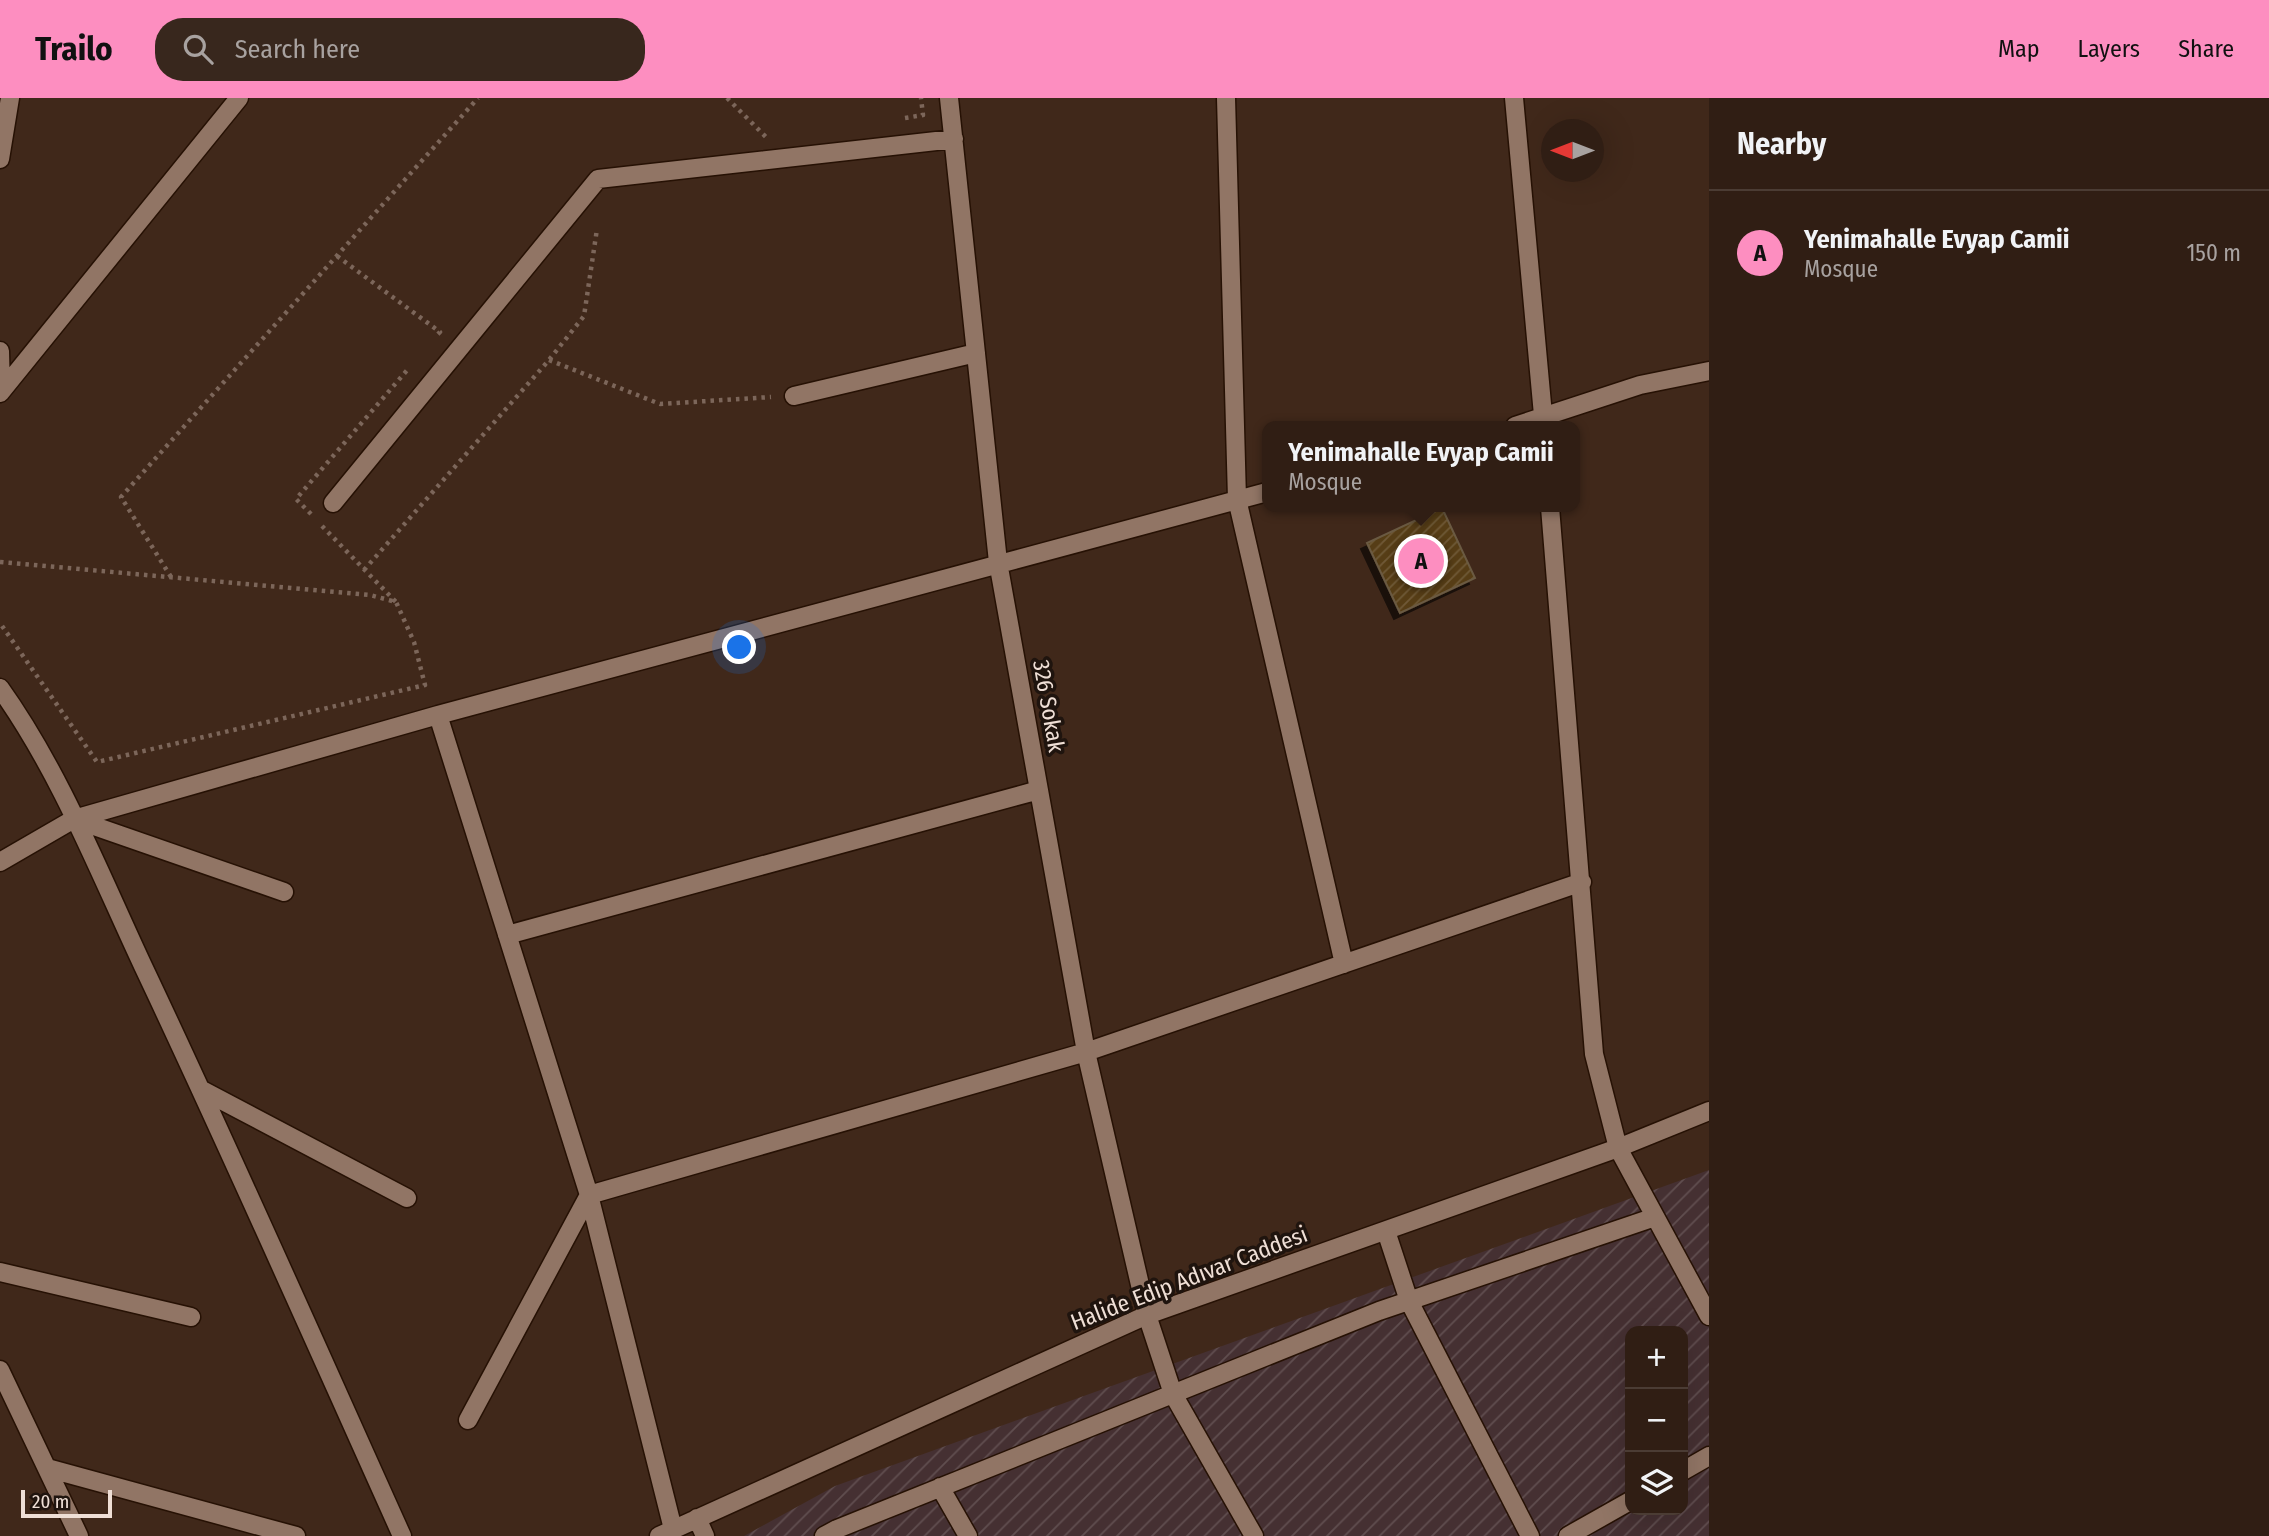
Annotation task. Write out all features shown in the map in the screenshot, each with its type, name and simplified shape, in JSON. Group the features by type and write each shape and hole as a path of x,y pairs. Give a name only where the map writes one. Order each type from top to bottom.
{"street":[{"path":"0,159 10,98"},
{"path":"0,393 239,98"},
{"name":"326 Sokak","path":"949,98 998,562 1086,1052 1147,1315 1173,1394 1254,1536"},
{"path":"1226,98 1237,499 1344,964"},
{"path":"1514,98 1543,421"},
{"path":"333,503 598,179 954,139"},
{"path":"0,351 0,393"},
{"path":"794,396 976,353"},
{"path":"1548,421 1640,385 1709,370"},
{"path":"0,862 74,819 438,715 998,562 1262,493"},
{"path":"1550,512 1594,1054 1618,1148 1709,1316"},
{"path":"0,688 27,726 74,819 202,1090 402,1536"},
{"path":"438,715 589,1195 666,1532"},
{"path":"507,935 1039,790"},
{"path":"74,819 284,892"},
{"path":"468,1420 589,1195 1086,1052 1582,882"},
{"path":"202,1090 407,1198"},
{"name":"Halide Edip Adıvar Caddesi","path":"666,1532 1147,1315 1618,1148 1709,1111"},
{"path":"824,1536 940,1487 1409,1301 1655,1217"},
{"path":"1386,1231 1409,1301 1530,1536"},
{"path":"0,1272 191,1317"},
{"path":"0,1370 79,1536"},
{"path":"1688,1468 1709,1455"},
{"path":"47,1468 296,1536"},
{"path":"940,1487 968,1536"},
{"path":"1568,1536 1625,1504"},
{"path":"697,1518 705,1536"}],"path":[{"path":"171,578 121,497 478,98"},
{"path":"727,98 768,139"},
{"path":"897,119 923,115 921,98"},
{"path":"365,570 549,360 584,316 597,229"},
{"path":"549,360 660,404 794,396"},
{"path":"0,562 370,596 396,602 414,642 425,685 97,762 0,623"}],"shaded area":[{"path":"1709,1170 1709,1536 744,1536 835,1486"}],"building":[{"path":"1433,512 1444,512 1475,578 1400,613 1367,543"}],"place":[{"name":"Yenimahalle Evyap Camii","path":"1421,561"}]}
